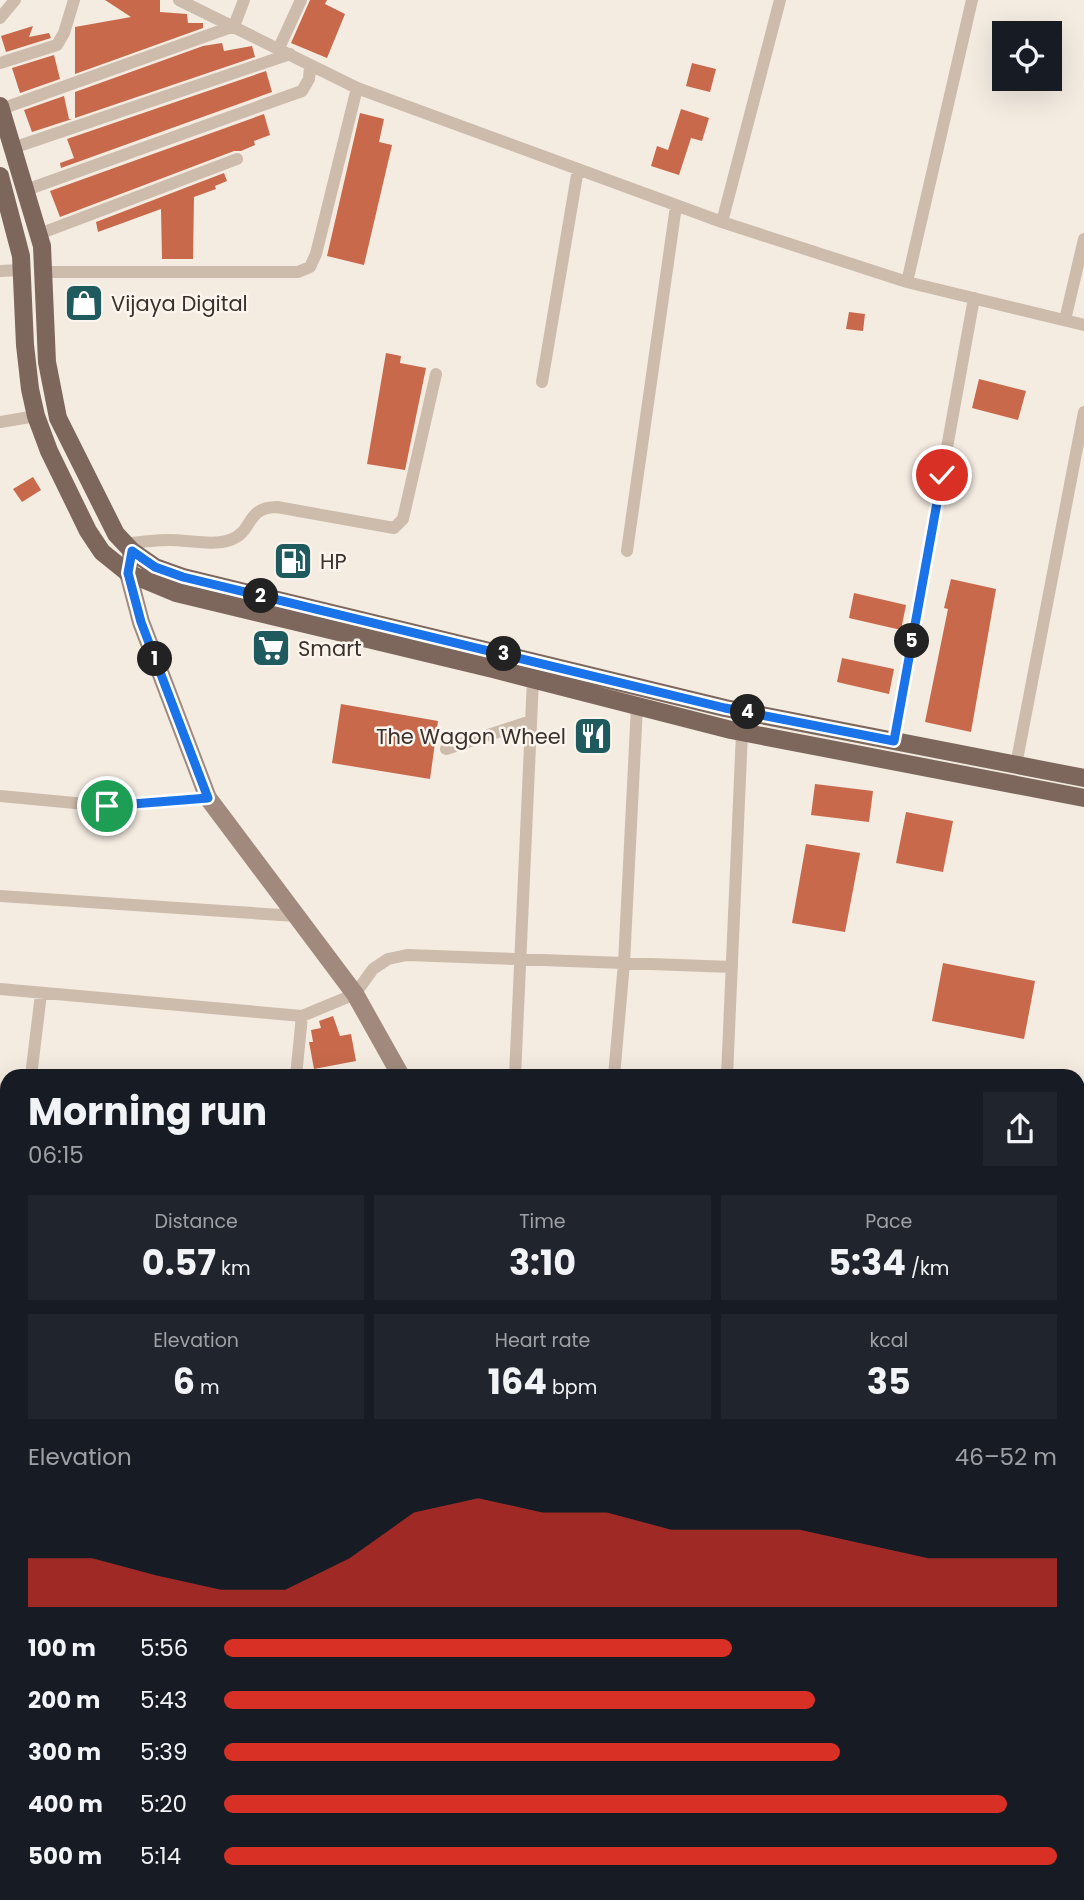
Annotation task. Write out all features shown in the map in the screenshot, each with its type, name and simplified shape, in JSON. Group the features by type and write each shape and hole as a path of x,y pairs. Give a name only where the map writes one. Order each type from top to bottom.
{"main road":[{"path":"1,107 39,234 44,272 45,340 51,389 58,418 116,534 128,547 155,567 183,577 725,708 1084,778"},
{"path":"0,176 14,226 21,270 25,345 36,416 88,531 102,552 128,573 176,593 742,732 1084,798"}],"street":[{"path":"0,18 15,0"},
{"path":"0,63 57,45 64,33 74,0"},
{"path":"1,107 234,26 244,0"},
{"path":"285,51 301,0"},
{"path":"722,222 780,0"},
{"path":"907,282 972,0"},
{"path":"182,1 357,88 676,206 907,282 1084,325"},
{"path":"13,148 285,51"},
{"path":"26,190 302,91 309,79 310,66"},
{"path":"44,272 298,272 310,267 316,254 357,88"},
{"path":"39,234 237,159"},
{"path":"542,382 578,169"},
{"path":"627,551 676,206"},
{"path":"1065,320 1084,239"},
{"path":"0,271 21,270"},
{"path":"894,741 974,298"},
{"path":"397,1069 355,994 208,798 141,622 128,573 128,547 165,540 228,541 242,533 254,513 264,507 394,528 403,519 436,374"},
{"path":"1016,765 1084,412"},
{"path":"0,422 36,416"},
{"path":"515,1069 533,679"},
{"path":"615,1069 624,963 637,706"},
{"path":"446,749 531,721"},
{"path":"727,1069 742,732"},
{"path":"0,796 107,806 208,798"},
{"path":"0,896 296,916"},
{"path":"0,989 302,1016 355,994 373,969 388,959 407,955 732,967"},
{"path":"32,1069 41,993"},
{"path":"297,1069 302,1016"}],"building":[{"path":"105,0 160,0 160,12 187,14 188,23 203,23 203,28 75,74 75,27 131,17"},
{"path":"310,0 327,0 325,4 345,14 327,58 291,43"},
{"path":"33,26 29,37 49,33 51,38 6,52 1,36"},
{"path":"222,43 224,51 252,46 255,57 75,118 75,92 203,46"},
{"path":"54,55 60,79 20,93 12,68"},
{"path":"692,63 716,69 710,92 686,86"},
{"path":"266,71 272,92 61,168 60,163 74,158 67,139"},
{"path":"64,96 69,119 72,119 32,132 24,110"},
{"path":"681,109 709,118 702,141 691,138 679,175 651,166 657,146 668,150"},
{"path":"360,113 384,119 379,142 392,145 364,265 327,256"},
{"path":"264,114 270,135 254,141 255,145 60,217 50,191"},
{"path":"224,173 227,181 215,186 216,189 194,197 193,259 162,259 161,209 98,232 96,222"},
{"path":"849,312 865,314 863,331 846,329"},
{"path":"386,353 401,356 400,363 426,368 405,470 367,464"},
{"path":"979,379 1026,391 1018,420 972,408"},
{"path":"33,477 41,490 22,502 13,489"},
{"path":"951,579 996,589 971,732 925,722 948,609 944,608"},
{"path":"854,593 906,605 901,630 849,618"},
{"path":"842,658 894,669 889,694 837,682"},
{"path":"341,704 438,721 430,779 332,763"},
{"path":"815,784 873,791 869,822 811,815"},
{"path":"906,812 953,821 943,872 896,863"},
{"path":"806,844 860,853 845,932 792,923"},
{"path":"943,963 1035,981 1024,1039 932,1021"},
{"path":"333,1016 340,1036 351,1034 356,1061 314,1069 309,1042 313,1042 311,1030 321,1028 319,1021"}],"place":[{"name":"Vijaya Digital","path":"84,303"},
{"name":"HP","path":"293,561"},
{"name":"Smart","path":"271,648"},
{"name":"The Wagon Wheel","path":"593,736"}],"route":[{"path":"107,806 208,798 141,622 128,573 132,551 155,567 183,577 725,708 894,741 942,475"}]}
